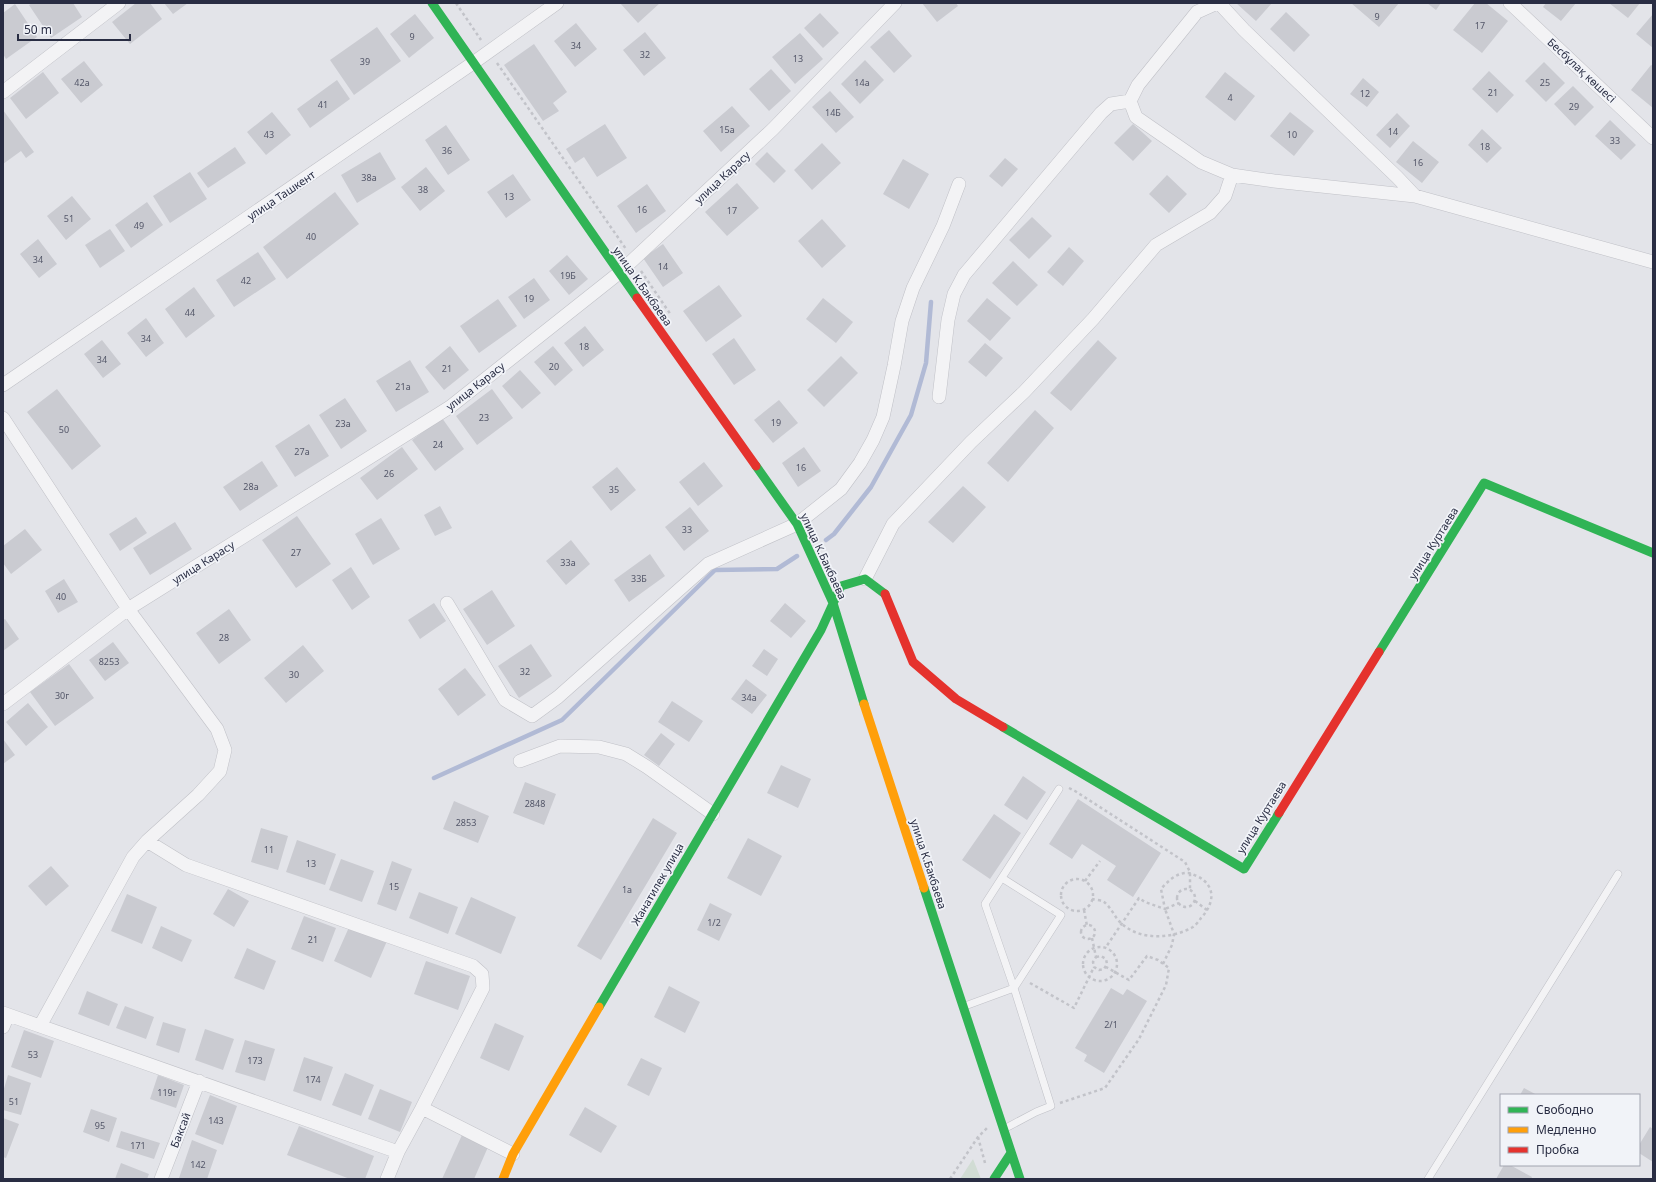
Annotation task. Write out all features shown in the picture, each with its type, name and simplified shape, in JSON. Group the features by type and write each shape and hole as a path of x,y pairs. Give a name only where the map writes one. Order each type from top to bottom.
{"street":[{"path":"3,92 119,3"},
{"name":"улица К.Бакбаева","path":"432,3 619,273 797,524 833,602 851,665 1020,1179"},
{"name":"улица Ташкент","path":"3,385 474,63 557,3"},
{"name":"улица Карасу","path":"3,704 128,609 450,407 619,273 774,129 895,3"},
{"path":"939,397 948,320 954,294 964,276 1101,113 1111,104 1130,100 1138,86 1197,12 1218,3 1415,196"},
{"name":"Бесбұлақ көшесі","path":"1510,3 1653,138"},
{"path":"1130,100 1136,117 1201,162 1232,175 1415,196 1653,262"},
{"path":"833,602 840,586 865,579 893,524 970,442 1024,392 1093,319 1156,246 1210,213 1225,196 1232,175"},
{"path":"447,603 505,700 532,716 558,697 708,564 797,524 841,489 860,463 873,440 883,417 904,314 913,288 943,226 959,184"},
{"path":"3,418 128,609 217,729 225,750 220,771 198,795 147,841 132,857 40,1026"},
{"name":"улица Куртаева","path":"865,579 885,594 913,662 956,699 1244,869 1484,483 1653,554"},
{"name":"Жанатилек улица","path":"503,1179 512,1154 821,630 833,602"},
{"path":"520,761 560,746 599,747 626,754 647,767 713,814"},
{"path":"147,841 186,865 473,966 482,974 483,988 398,1152 387,1179"},
{"path":"3,1028 5,1014 398,1152"},
{"name":"Баксай","path":"161,1179 199,1081"},
{"path":"422,1108 512,1154"},
{"path":"994,1179 1011,1153"}],"lane":[{"path":"1004,1130 1036,1112 1051,1106 986,904 1059,789"},
{"path":"1428,1179 1618,874"},
{"path":"963,1006 1014,988 1061,915 1002,878"}],"path":[{"path":"456,3 674,319"},
{"path":"1059,789 1065,787 1082,795 1185,862 1190,872 1190,889"},
{"path":"1085,881 1100,861"},
{"path":"1092,900 1104,902 1121,924 1132,931 1150,936 1168,936 1174,934 1194,926 1211,905 1211,888 1203,879 1190,872 1170,879 1161,889 1165,909 1174,934 1172,945 1163,964"},
{"path":"1080,878 1089,883 1093,893 1092,900 1084,910 1074,911 1065,906 1061,896 1062,886 1070,880 1080,878"},
{"path":"1184,888 1193,890 1196,897 1195,901 1193,905 1184,907 1179,903 1177,894 1184,888"},
{"path":"1106,947 1138,898 1165,909 1179,903"},
{"path":"1195,901 1207,910"},
{"path":"1084,910 1087,926"},
{"path":"1020,978 1074,1008 1090,977 1094,967 1093,962 1096,957 1092,938 1095,936 1095,930 1091,925 1085,926 1081,931 1083,937 1089,939 1092,938"},
{"path":"1097,947 1106,947 1112,952 1116,959 1117,967 1113,975 1106,980 1098,981 1090,977 1085,972 1083,964 1085,956 1090,950 1097,947"},
{"path":"1096,957 1101,956 1106,959 1106,967"},
{"path":"1051,1106 1080,1095 1105,1088 1139,1039 1166,985 1168,968 1158,960 1147,956 1129,980 1106,967"},
{"path":"1094,967 1099,970 1106,967"},
{"path":"950,1179 978,1137 986,1165"}],"shaded area":[{"path":"973,1159 981,1179 960,1179"}],"building":[{"path":"32,3 73,3 82,17 51,38 29,5"},
{"path":"136,3 150,3 162,19 130,44 112,22"},
{"path":"164,3 188,3 173,14"},
{"path":"620,3 660,3 638,23"},
{"path":"922,3 956,3 958,6 937,22"},
{"path":"1236,3 1272,3 1256,21"},
{"path":"1351,3 1399,3 1379,27"},
{"path":"1427,3 1441,3 1436,10"},
{"path":"1475,3 1486,3 1508,21 1482,53 1453,30"},
{"path":"1546,3 1576,3 1561,21 1543,7"},
{"path":"1609,3 1640,3 1628,18"},
{"path":"15,4 37,37 6,59 3,54 3,13"},
{"path":"1286,12 1310,35 1294,52 1270,29"},
{"path":"820,13 839,33 823,48 804,28"},
{"path":"415,14 434,38 409,58 390,34"},
{"path":"1653,14 1653,48 1636,34"},
{"path":"576,23 597,49 575,67 554,41"},
{"path":"377,27 401,61 354,95 330,60"},
{"path":"889,30 912,56 894,73 870,47"},
{"path":"645,32 666,58 644,76 623,50"},
{"path":"800,33 823,59 795,84 772,57"},
{"path":"534,44 567,92 553,103 559,111 543,121 504,65"},
{"path":"865,60 884,80 860,104 841,84"},
{"path":"84,61 103,85 81,103 61,79"},
{"path":"1544,62 1565,83 1546,102 1525,81"},
{"path":"1651,65 1653,66 1653,108 1631,90"},
{"path":"771,69 791,91 769,111 749,89"},
{"path":"1489,71 1514,95 1497,113 1472,89"},
{"path":"43,72 59,93 26,119 10,98"},
{"path":"1225,72 1255,96 1235,121 1205,97"},
{"path":"1363,78 1379,92 1367,107 1350,94"},
{"path":"337,80 350,99 310,128 297,109"},
{"path":"1573,86 1594,107 1575,126 1554,104"},
{"path":"830,91 854,117 836,133 812,107"},
{"path":"732,106 750,126 721,152 703,131"},
{"path":"3,110 34,152 26,158 21,151 3,164"},
{"path":"272,112 291,135 266,155 247,132"},
{"path":"1290,112 1314,131 1294,156 1270,136"},
{"path":"1397,113 1410,126 1390,148 1376,135"},
{"path":"1610,120 1636,145 1621,160 1595,136"},
{"path":"605,124 627,158 597,177 584,157 575,163 566,149"},
{"path":"1133,124 1152,141 1133,161 1114,143"},
{"path":"446,125 470,160 448,175 425,140"},
{"path":"1482,129 1502,148 1487,163 1468,145"},
{"path":"1413,141 1439,162 1422,183 1396,162"},
{"path":"822,143 841,163 812,190 794,170"},
{"path":"235,147 246,163 208,188 197,173"},
{"path":"380,152 396,179 357,203 341,175"},
{"path":"767,152 786,171 774,183 755,164"},
{"path":"1005,158 1018,169 1002,187 989,176"},
{"path":"903,159 929,174 909,209 883,194"},
{"path":"426,167 445,191 420,211 401,187"},
{"path":"190,172 207,199 170,223 153,196"},
{"path":"513,174 531,200 506,218 487,192"},
{"path":"1167,175 1187,194 1169,213 1149,194"},
{"path":"737,183 759,208 727,236 705,212"},
{"path":"647,184 666,211 636,233 617,206"},
{"path":"335,192 359,224 287,279 263,247"},
{"path":"72,196 91,219 66,240 47,216"},
{"path":"147,202 163,225 131,248 115,225"},
{"path":"1032,217 1052,236 1029,259 1009,240"},
{"path":"822,219 846,246 822,268 798,241"},
{"path":"110,229 125,251 100,268 85,245"},
{"path":"38,239 57,264 39,278 20,254"},
{"path":"663,244 683,273 663,287 643,258"},
{"path":"1069,247 1084,261 1063,286 1047,272"},
{"path":"258,252 276,279 234,307 216,280"},
{"path":"567,255 588,279 569,295 549,271"},
{"path":"1013,261 1038,285 1017,306 992,283"},
{"path":"534,278 550,300 524,319 508,297"},
{"path":"719,285 742,316 706,342 683,311"},
{"path":"194,287 215,316 186,338 165,309"},
{"path":"823,298 853,322 836,343 806,319"},
{"path":"987,298 1011,318 990,341 967,321"},
{"path":"498,299 517,326 479,353 460,326"},
{"path":"146,318 164,343 146,357 127,333"},
{"path":"585,326 604,350 583,367 564,343"},
{"path":"734,338 756,370 734,385 712,354"},
{"path":"102,340 121,364 103,378 84,354"},
{"path":"1098,340 1117,358 1071,411 1050,393"},
{"path":"985,343 1003,358 986,377 968,362"},
{"path":"450,346 469,370 444,390 425,367"},
{"path":"553,346 573,370 555,386 534,362"},
{"path":"841,356 858,373 824,407 807,390"},
{"path":"410,360 429,392 396,412 376,381"},
{"path":"520,370 541,393 522,409 502,386"},
{"path":"57,389 101,446 72,470 27,412"},
{"path":"492,389 513,418 477,445 456,416"},
{"path":"345,398 367,431 341,449 319,415"},
{"path":"779,400 798,423 773,443 754,420"},
{"path":"1035,410 1054,428 1008,482 987,463"},
{"path":"442,418 464,449 435,471 412,440"},
{"path":"309,424 329,456 295,477 275,446"},
{"path":"402,447 418,469 377,500 360,478"},
{"path":"804,447 821,471 798,487 782,463"},
{"path":"262,461 278,486 240,511 223,487"},
{"path":"704,462 723,486 698,506 679,482"},
{"path":"617,467 636,490 611,511 592,487"},
{"path":"963,486 986,507 953,543 928,522"},
{"path":"440,506 452,528 435,536 424,515"},
{"path":"690,507 709,531 684,551 665,527"},
{"path":"297,516 331,564 296,588 262,540"},
{"path":"136,517 147,533 120,551 109,534"},
{"path":"381,518 400,549 373,565 355,534"},
{"path":"175,522 192,549 150,575 133,548"},
{"path":"25,529 42,550 11,574 3,563 3,546"},
{"path":"571,540 590,564 566,585 546,561"},
{"path":"650,554 665,576 629,602 614,580"},
{"path":"351,567 370,597 352,610 332,580"},
{"path":"64,579 78,602 58,613 45,591"},
{"path":"492,590 515,626 487,645 463,609"},
{"path":"434,603 446,621 420,639 408,620"},
{"path":"785,603 806,621 791,638 770,621"},
{"path":"229,609 251,640 219,664 196,633"},
{"path":"5,619 19,639 3,651 3,620"},
{"path":"113,642 129,663 105,681 89,660"},
{"path":"531,644 552,676 519,698 498,666"},
{"path":"303,645 324,671 286,703 264,678"},
{"path":"764,649 778,659 767,676 752,666"},
{"path":"69,664 94,698 55,726 30,692"},
{"path":"465,668 486,695 458,716 438,689"},
{"path":"746,679 767,695 752,714 731,699"},
{"path":"672,701 703,721 689,742 658,722"},
{"path":"28,703 48,727 26,746 6,722"},
{"path":"661,733 675,744 659,766 644,755"},
{"path":"3,739 15,755 3,764"},
{"path":"781,765 811,779 798,808 767,793"},
{"path":"1023,776 1046,792 1027,820 1004,805"},
{"path":"525,782 556,794 544,825 513,813"},
{"path":"1078,799 1161,853 1133,897 1107,880 1116,866 1082,844 1072,859 1049,844"},
{"path":"454,801 489,816 478,843 443,829"},
{"path":"994,814 1021,833 990,879 962,860"},
{"path":"653,818 677,833 601,960 577,946"},
{"path":"261,828 288,836 278,870 251,862"},
{"path":"748,838 782,856 761,896 727,878"},
{"path":"297,840 336,854 325,885 286,872"},
{"path":"341,859 374,871 362,902 329,890"},
{"path":"392,861 412,869 396,911 377,904"},
{"path":"51,866 69,886 46,906 28,886"},
{"path":"228,889 249,901 234,927 213,914"},
{"path":"419,892 458,907 448,934 409,918"},
{"path":"127,894 157,907 142,944 111,931"},
{"path":"471,897 516,917 501,954 455,934"},
{"path":"710,903 732,914 719,941 697,930"},
{"path":"304,916 336,928 323,962 291,949"},
{"path":"350,925 387,941 371,978 334,961"},
{"path":"161,926 192,940 182,962 152,948"},
{"path":"247,948 276,961 264,990 234,978"},
{"path":"426,961 470,976 458,1010 414,994"},
{"path":"669,986 700,1002 685,1033 654,1017"},
{"path":"1111,988 1123,995 1127,989 1147,1001 1104,1073 1084,1061 1087,1055 1075,1048"},
{"path":"87,991 118,1004 109,1026 78,1014"},
{"path":"125,1006 154,1017 146,1039 116,1028"},
{"path":"163,1022 186,1029 179,1053 156,1045"},
{"path":"495,1023 524,1036 509,1071 480,1058"},
{"path":"205,1029 234,1039 223,1070 195,1060"},
{"path":"24,1030 54,1041 41,1078 11,1067"},
{"path":"245,1040 275,1049 265,1081 235,1072"},
{"path":"304,1057 333,1067 321,1101 293,1091"},
{"path":"641,1058 662,1068 649,1096 627,1085"},
{"path":"345,1073 374,1085 361,1116 332,1105"},
{"path":"8,1075 31,1083 21,1115 3,1110 3,1092"},
{"path":"158,1075 184,1085 176,1108 150,1099"},
{"path":"1524,1088 1535,1094 1521,1094"},
{"path":"380,1089 412,1102 400,1132 368,1119"},
{"path":"210,1095 237,1106 223,1145 195,1134"},
{"path":"585,1107 617,1126 601,1153 569,1135"},
{"path":"91,1109 117,1118 109,1142 83,1132"},
{"path":"3,1118 19,1124 6,1158 3,1157"},
{"path":"299,1126 374,1156 365,1179 350,1179 287,1155"},
{"path":"1650,1127 1653,1129 1653,1162 1640,1154 1640,1143"},
{"path":"121,1131 160,1143 154,1159 116,1147"},
{"path":"462,1135 488,1147 474,1179 442,1179"},
{"path":"192,1140 217,1150 207,1179 179,1178"},
{"path":"121,1163 149,1174 147,1179 115,1179"},
{"path":"1503,1166 1512,1166 1532,1177 1531,1179 1496,1179"}],"waterway":[{"path":"826,540 834,534 871,487 911,415 926,363 931,302"},
{"path":"434,778 562,720 715,570 777,569 797,556"}],"traffic: fast":[{"path":"432,3 637,298"},
{"path":"756,466 797,524 833,603 864,704"},
{"path":"1379,652 1484,483 1653,553"},
{"path":"599,1007 821,630 841,586 865,579 885,594"},
{"path":"1003,727 1244,869 1279,813"},
{"path":"924,888 1020,1179"},
{"path":"994,1179 1011,1153"}],"traffic: slow":[{"path":"864,704 924,888"},
{"path":"503,1179 513,1154 599,1007"}],"traffic: jam":[{"path":"637,298 756,466"},
{"path":"885,594 913,662 956,699 1003,727"},
{"path":"1279,813 1379,652"}]}
